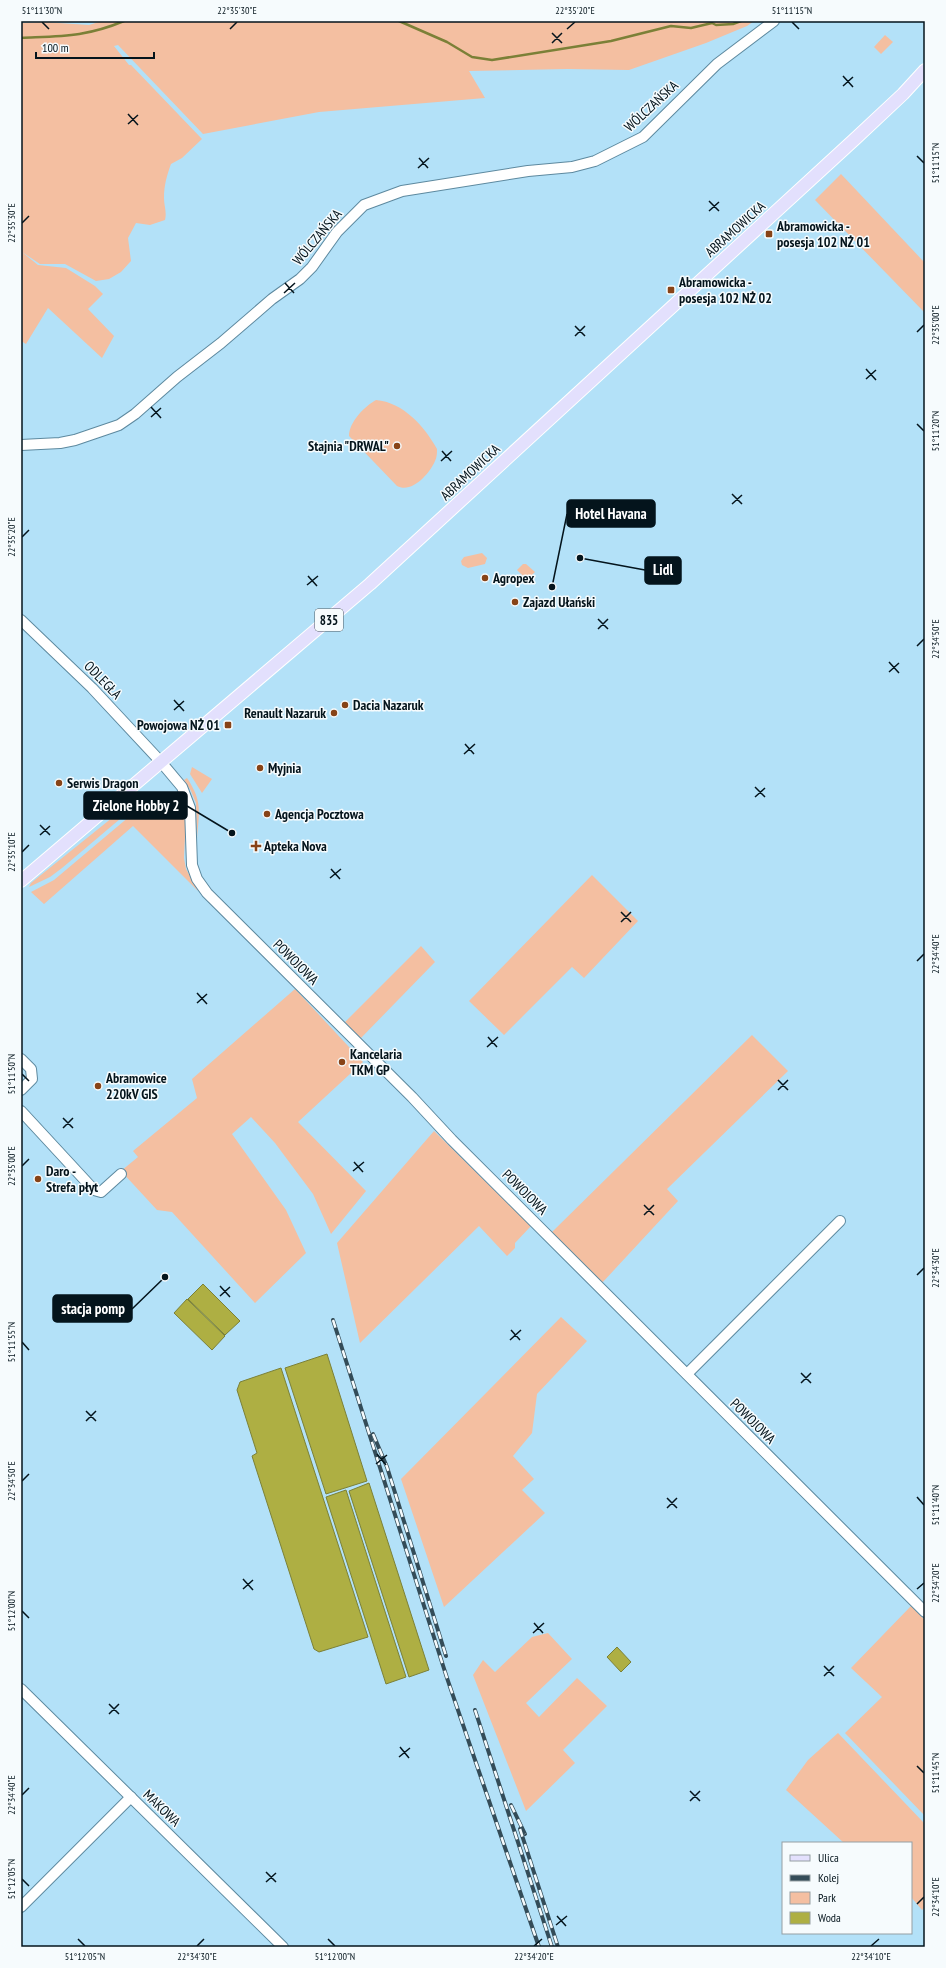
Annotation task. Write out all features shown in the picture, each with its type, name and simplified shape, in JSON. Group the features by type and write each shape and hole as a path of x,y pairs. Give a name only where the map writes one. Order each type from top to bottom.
{"main road":[{"name":"ABRAMOWICKA","path":"21,881 370,584 856,138 903,94 925,70"}],"street":[{"name":"WÓLCZAŃSKA","path":"21,445 60,443 75,440 119,425 135,414 177,377 272,299 300,279 312,267 337,232 364,205 402,191 528,171 572,167 596,161 643,137 717,64 774,21"},
{"name":"ODLEGŁA","path":"21,620 92,688 161,762"},
{"name":"POWOJOWA","path":"161,762 182,787 188,801 190,808 192,865 197,879 207,893 925,1612"},
{"path":"21,1059 31,1069 32,1079 21,1090"},
{"path":"21,1111 94,1190 101,1192 121,1174"},
{"path":"687,1374 840,1221"},
{"name":"MAKOWA","path":"21,1689 283,1947"},
{"path":"21,1907 131,1797"}],"green space":[{"path":"102,21 754,21 747,26 706,43 629,70 567,69 469,71 485,98 319,112 203,134 118,45 114,46 129,65 131,65 202,139 182,158 171,164 165,189 165,220 150,225 136,223 128,238 131,261 121,272 109,279 96,281 65,264 40,264 22,252 38,265 66,268 95,286 103,294 88,309 114,336 102,358 48,308 26,344 21,341 21,23 44,22 89,25"},
{"path":"885,35 893,42 881,54 874,47"},
{"path":"841,174 925,263 925,313 815,200"},
{"name":"Stajnia \"DRWAL\"","path":"376,400 395,405 412,417 420,424 437,449 436,460 433,466 420,481 414,485 403,488 397,486 349,436 352,425 358,415"},
{"path":"482,553 487,558 485,564 468,568 462,565 461,561 464,557"},
{"path":"523,564 526,564 535,572 528,579 526,579 517,570"},
{"path":"192,767 212,779 202,793 190,774"},
{"path":"187,778 196,794 199,807 197,839 196,803 184,780"},
{"path":"143,793 146,797 62,868 50,877 29,887 31,883"},
{"path":"169,793 179,798 186,815 184,858 186,869 198,891 133,826 44,904 31,892 54,880 149,800"},
{"path":"592,875 638,921 584,978 572,967 504,1035 469,1001"},
{"path":"421,946 435,962 360,1039 345,1022"},
{"path":"295,989 363,1062 298,1122 366,1191 331,1234 313,1194 275,1143 251,1117 232,1134 286,1210 306,1253 255,1303 172,1212 157,1210 121,1171 138,1157 133,1151 197,1098 192,1079"},
{"path":"752,1035 788,1071 667,1189 678,1201 602,1283 552,1232"},
{"path":"434,1131 531,1226 515,1243 515,1248 507,1256 479,1226 360,1343 337,1243"},
{"path":"561,1317 587,1341 537,1394 532,1433 513,1456 534,1479 522,1490 545,1513 444,1607 401,1479"},
{"path":"911,1606 925,1620 925,1816 845,1733 882,1697 851,1668"},
{"path":"548,1633 572,1659 526,1703 539,1717 577,1678 607,1706 563,1750 575,1763 526,1811 473,1675 483,1660 495,1672 532,1637"},
{"path":"838,1733 925,1824 925,1907 922,1910 912,1898 912,1842 843,1842 786,1790 808,1760"}],"water":[{"path":"203,1284 240,1321 225,1335 188,1299"},
{"path":"187,1299 225,1336 212,1350 174,1313"},
{"path":"327,1354 367,1481 326,1494 285,1368"},
{"path":"281,1368 368,1637 319,1652 314,1649 252,1456 257,1453 237,1390 240,1382"},
{"path":"369,1483 429,1670 409,1677 349,1491"},
{"path":"346,1490 406,1677 386,1684 326,1497"},
{"path":"617,1647 631,1662 621,1672 607,1657"}],"waterway":[{"path":"21,38 73,35 98,30 124,21"},
{"path":"399,21 447,42 472,57 492,60 611,41 671,26 691,28 712,23 716,25 733,24 741,21"}],"railway":[{"path":"333,1320 447,1678 539,1947"},
{"path":"373,1434 387,1467 446,1656"},
{"path":"475,1710 552,1947"},
{"path":"511,1805 525,1834"},
{"path":"520,1829 558,1947"}],"place":[{"name":"Abramowicka - posesja 102 NŻ 01","path":"769,234"},
{"name":"Abramowicka - posesja 102 NŻ 02","path":"671,290"},
{"name":"Stajnia \"DRWAL\"","path":"397,446"},
{"name":"Lidl","path":"580,558"},
{"name":"Agropex","path":"485,578"},
{"name":"Hotel Havana","path":"552,587"},
{"name":"Zajazd Ułański","path":"515,602"},
{"name":"Dacia Nazaruk","path":"345,705"},
{"name":"Renault Nazaruk","path":"334,713"},
{"name":"Powojowa NŻ 01","path":"228,725"},
{"name":"Myjnia","path":"260,768"},
{"name":"Serwis Dragon","path":"59,783"},
{"name":"Agencja Pocztowa","path":"267,814"},
{"name":"Zielone Hobby 2","path":"232,833"},
{"name":"Apteka Nova","path":"256,846"},
{"name":"Kancelaria TKM GP","path":"342,1062"},
{"name":"Abramowice 220kV GIS","path":"98,1086"},
{"name":"Daro - Strefa płyt","path":"38,1179"},
{"name":"stacja pomp","path":"165,1277"}]}
